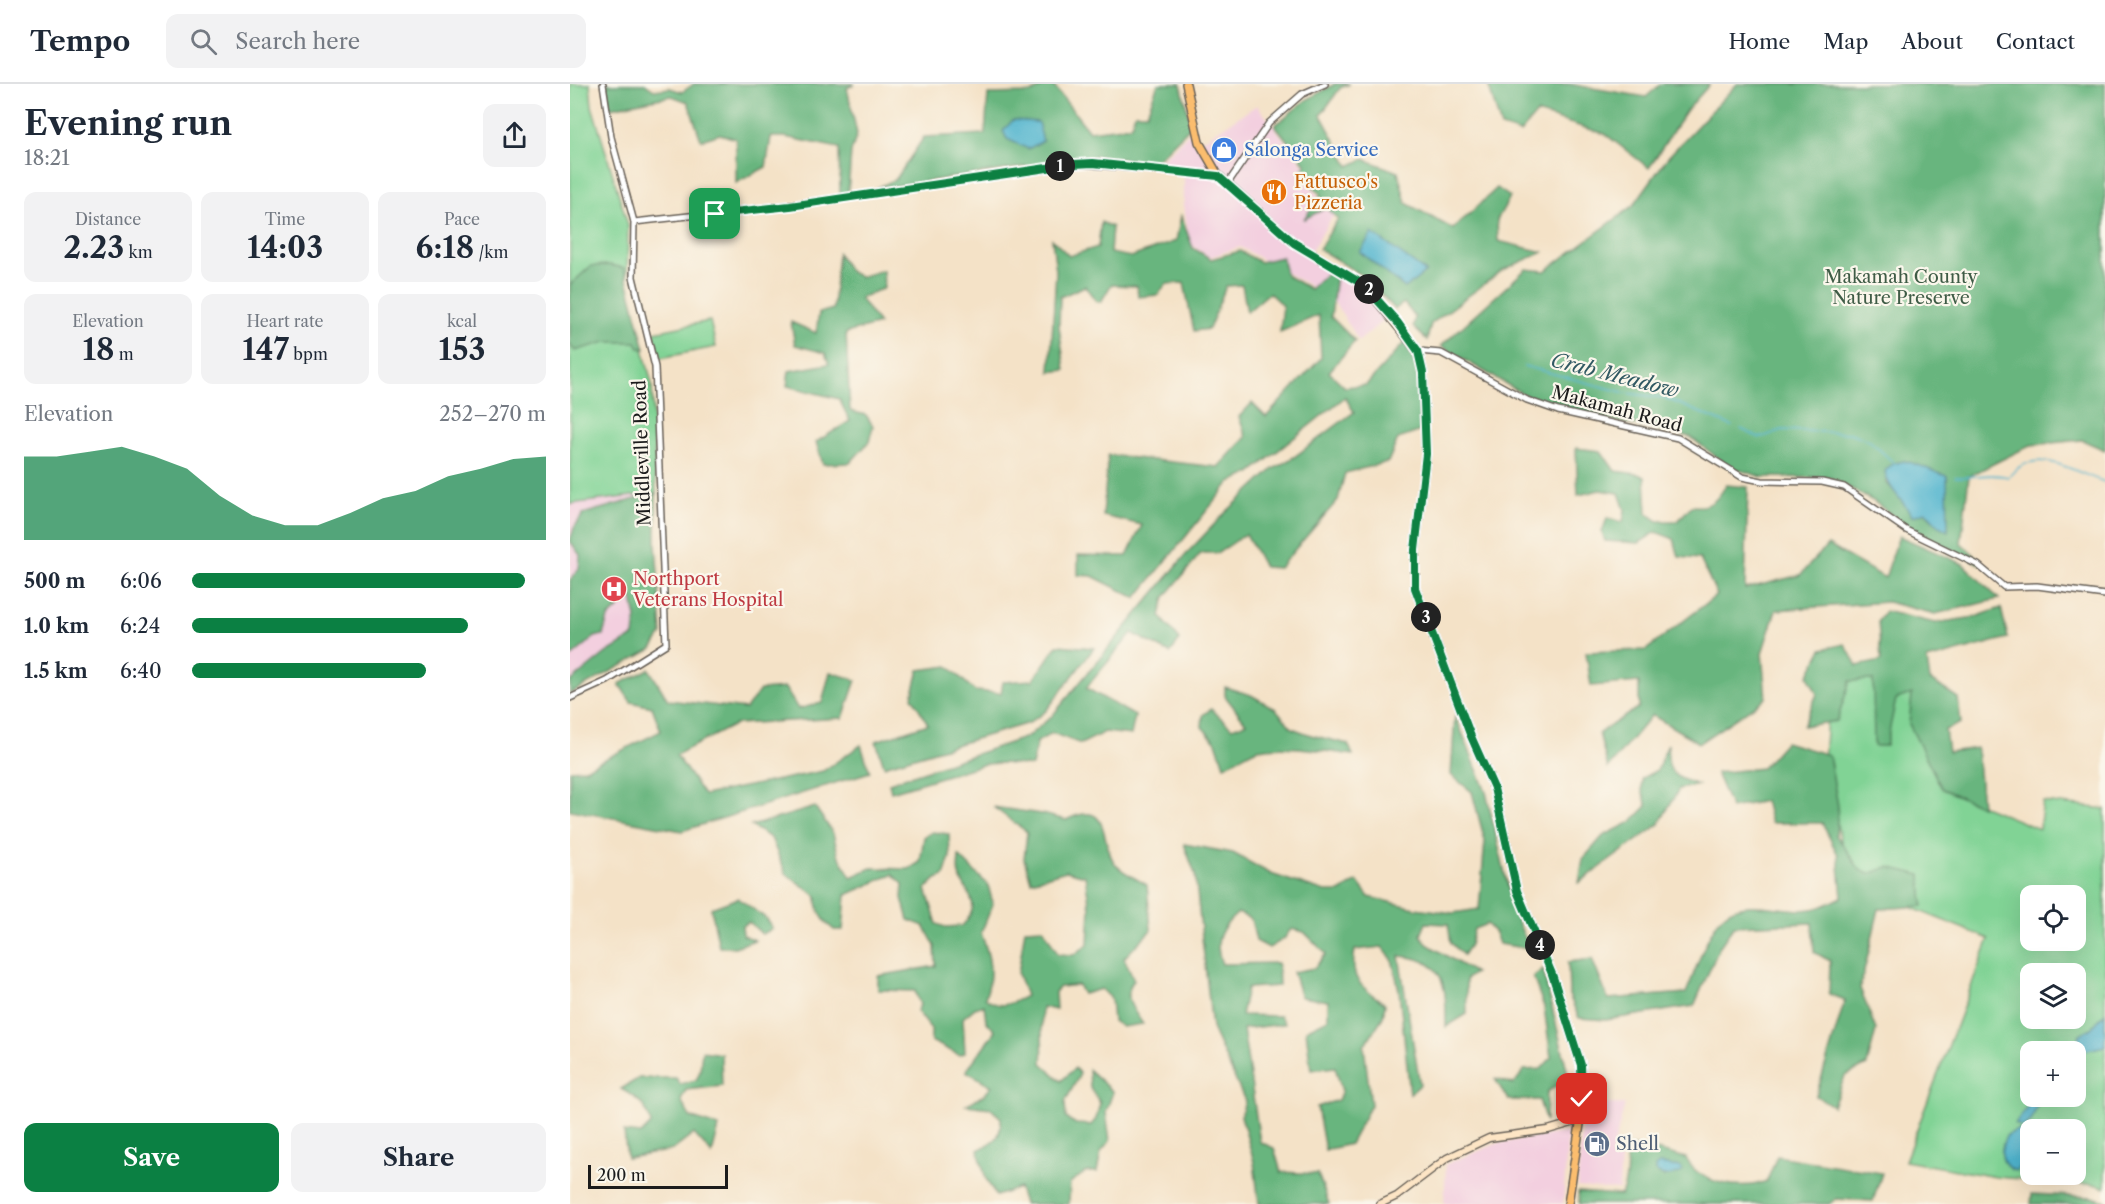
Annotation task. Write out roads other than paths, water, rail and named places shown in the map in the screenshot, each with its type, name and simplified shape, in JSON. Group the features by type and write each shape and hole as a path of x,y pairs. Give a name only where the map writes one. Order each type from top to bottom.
{"main road":[{"path":"1186,84 1199,142 1218,176 1294,243 1364,285 1398,323 1418,351 1423,373 1426,454 1415,550 1415,588 1470,734 1494,788 1517,891 1559,996 1581,1065 1582,1111 1568,1204"},
{"path":"1380,1204 1396,1196 1447,1158 1477,1146 1488,1138 1548,1130 1579,1121"}],"street":[{"name":"Middleville Road","path":"570,698 607,681 666,644 660,541 655,367 633,277 634,222 611,137 603,84"},
{"path":"1227,183 1269,123 1302,94 1325,84"},
{"path":"634,222 790,206 1074,164 1093,163 1218,176"},
{"name":"Makamah Road","path":"1418,351 1441,353 1527,400 1558,411 1678,438 1743,477 1762,481 1822,482 1844,487 1906,530 1978,565 2004,587 2037,586 2105,595"}],"water":[{"path":"1013,120 1038,122 1043,141 1028,149 1007,139 1003,131"},
{"path":"1372,233 1426,272 1405,288 1360,252"},
{"path":"1904,461 1947,476 1948,531 1939,526 1926,512 1912,516 1892,489 1885,471 1892,464"},
{"path":"2105,1013 2105,1046 2086,1051 2086,1041 2078,1041 2079,1035 2091,1028"},
{"path":"2027,1107 2037,1107 2032,1119 2020,1119 2020,1126 2015,1124"},
{"path":"2019,1129 2020,1131 2020,1166 2016,1171 2006,1166 2002,1156 2007,1135"},
{"path":"1659,1164 1680,1167 1683,1171 1665,1175 1655,1171 1655,1167"}],"waterway":[{"name":"Crab Meadow","path":"1524,366 1626,393 1665,398 1732,426"},
{"name":"Crab Meadow","path":"1741,429 1760,438 1782,430 1850,433 1870,441 1895,464"},
{"name":"Crab Meadow","path":"1955,477 1995,475 2008,477 2023,465 2044,461 2065,466 2105,482"}],"place":[{"name":"Salonga Service","path":"1224,150"},
{"name":"Fattusco's Pizzeria","path":"1274,192"},
{"name":"Northport Veterans Hospital","path":"614,589"},
{"name":"Shell","path":"1597,1144"}],"park label":[{"name":"Makamah County Nature Preserve","path":"1901,287"}]}
